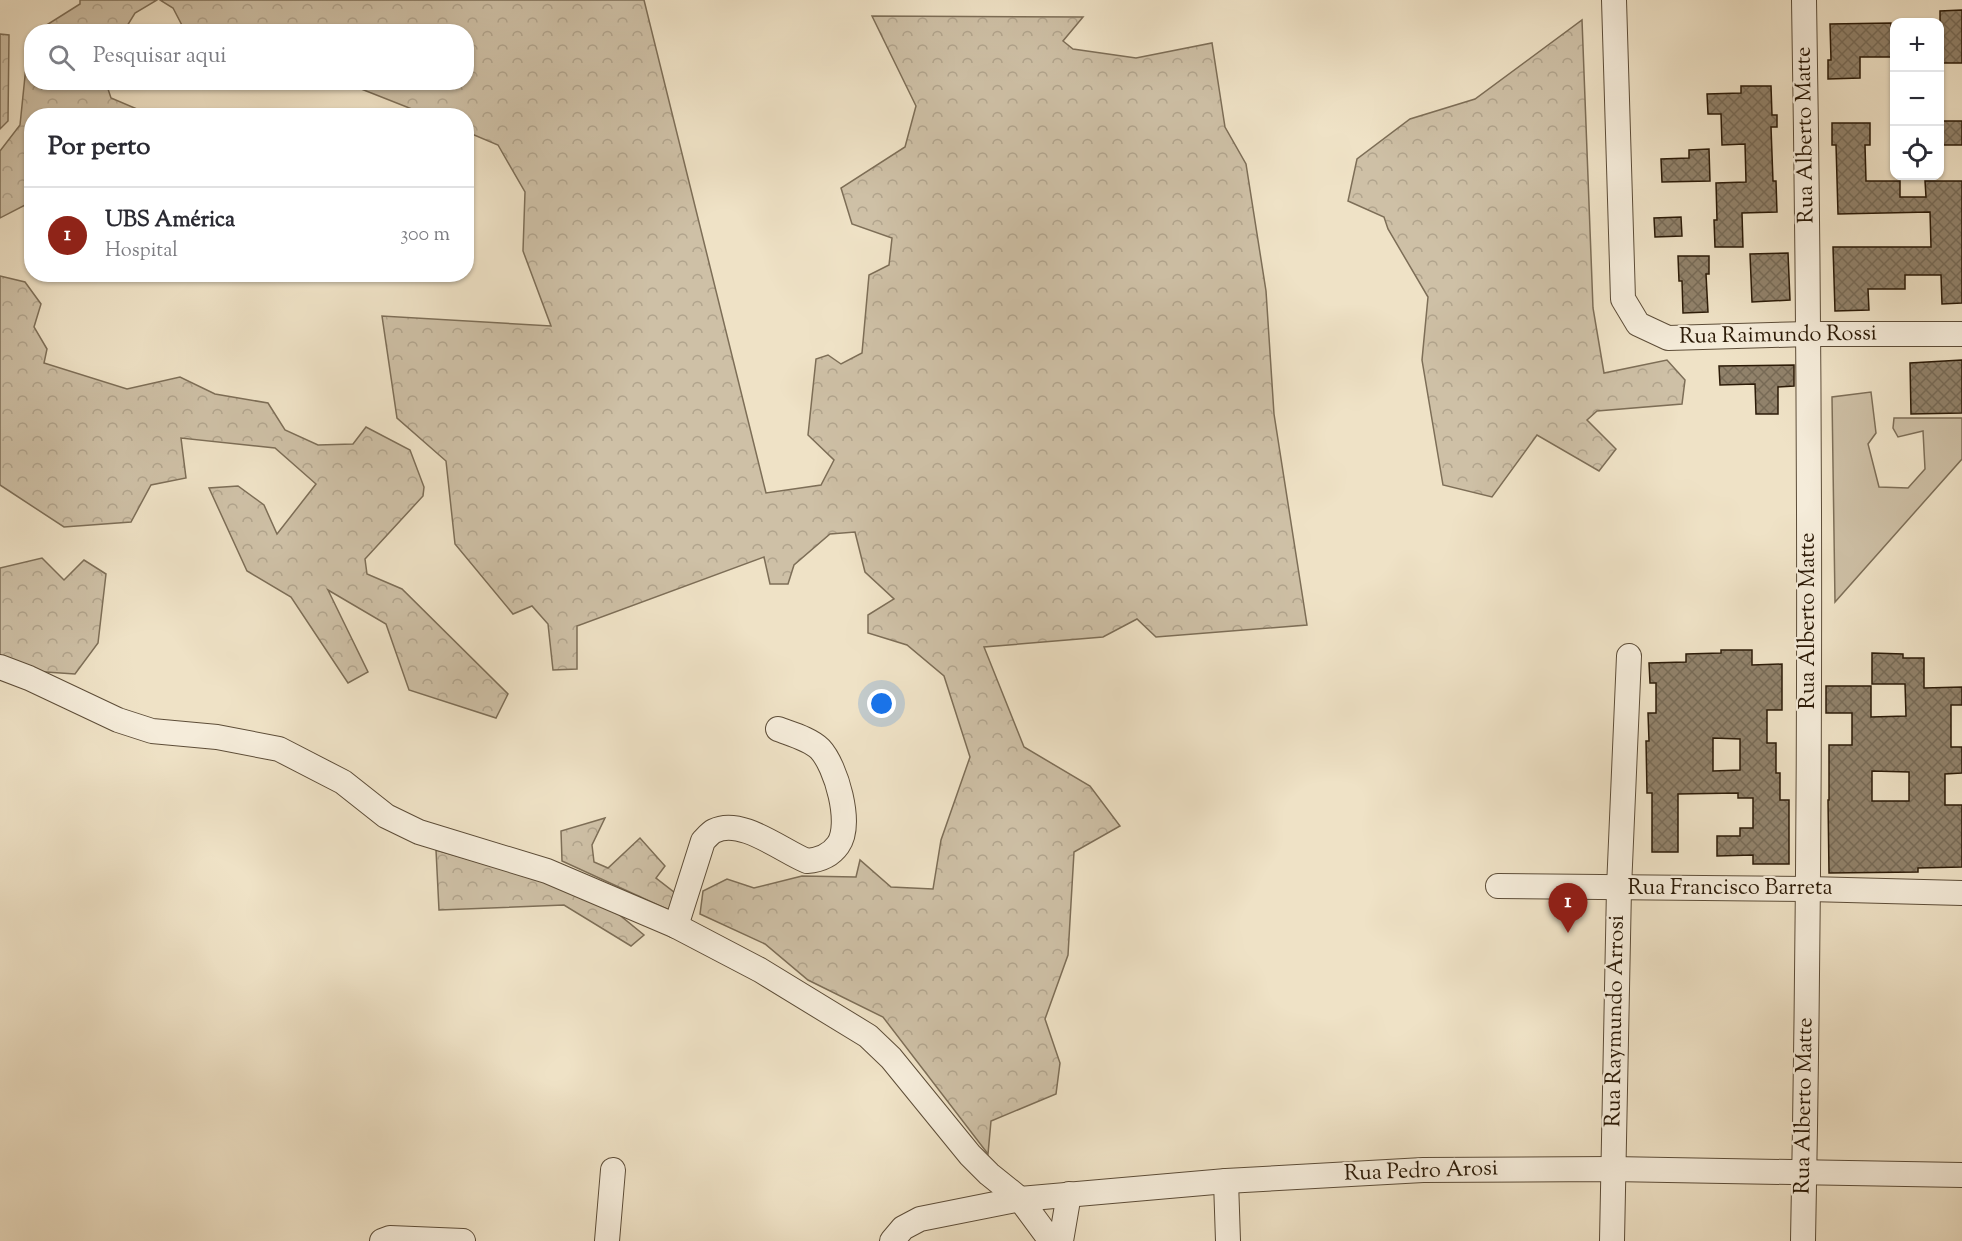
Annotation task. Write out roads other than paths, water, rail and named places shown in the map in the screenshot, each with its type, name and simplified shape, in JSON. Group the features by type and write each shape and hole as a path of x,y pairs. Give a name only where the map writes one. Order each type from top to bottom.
{"street":[{"name":"Rua Raimundo Rossi","path":"1614,0 1623,299 1638,324 1668,338 1809,334 1962,334"},
{"name":"Rua Alberto Matte","path":"1803,1241 1809,889 1809,334 1804,0"},
{"name":"Rua Raymundo Arrosi","path":"1612,1241 1619,888 1629,656"},
{"path":"0,668 29,678 118,720 152,731 217,737 279,749 343,782 386,816 419,832 547,871 676,926 760,970 868,1036 891,1058 970,1155 1020,1199 1051,1241"},
{"path":"676,926 703,841 714,831 735,827 755,834 807,861 827,856 840,843 844,827 842,806 838,785 830,765 819,748 778,729"},
{"name":"Rua Francisco Barreta","path":"1498,886 1962,893"},
{"name":"Rua Pedro Arosi","path":"892,1241 903,1228 920,1219 1020,1199 1226,1181 1405,1170 1612,1169 1962,1175"},
{"path":"608,1241 613,1170"},
{"path":"1226,1181 1228,1241"},
{"path":"1061,1241 1069,1194"},
{"path":"382,1241 390,1238 463,1241"}],"place":[{"name":"UBS América","path":"1568,933"}]}
